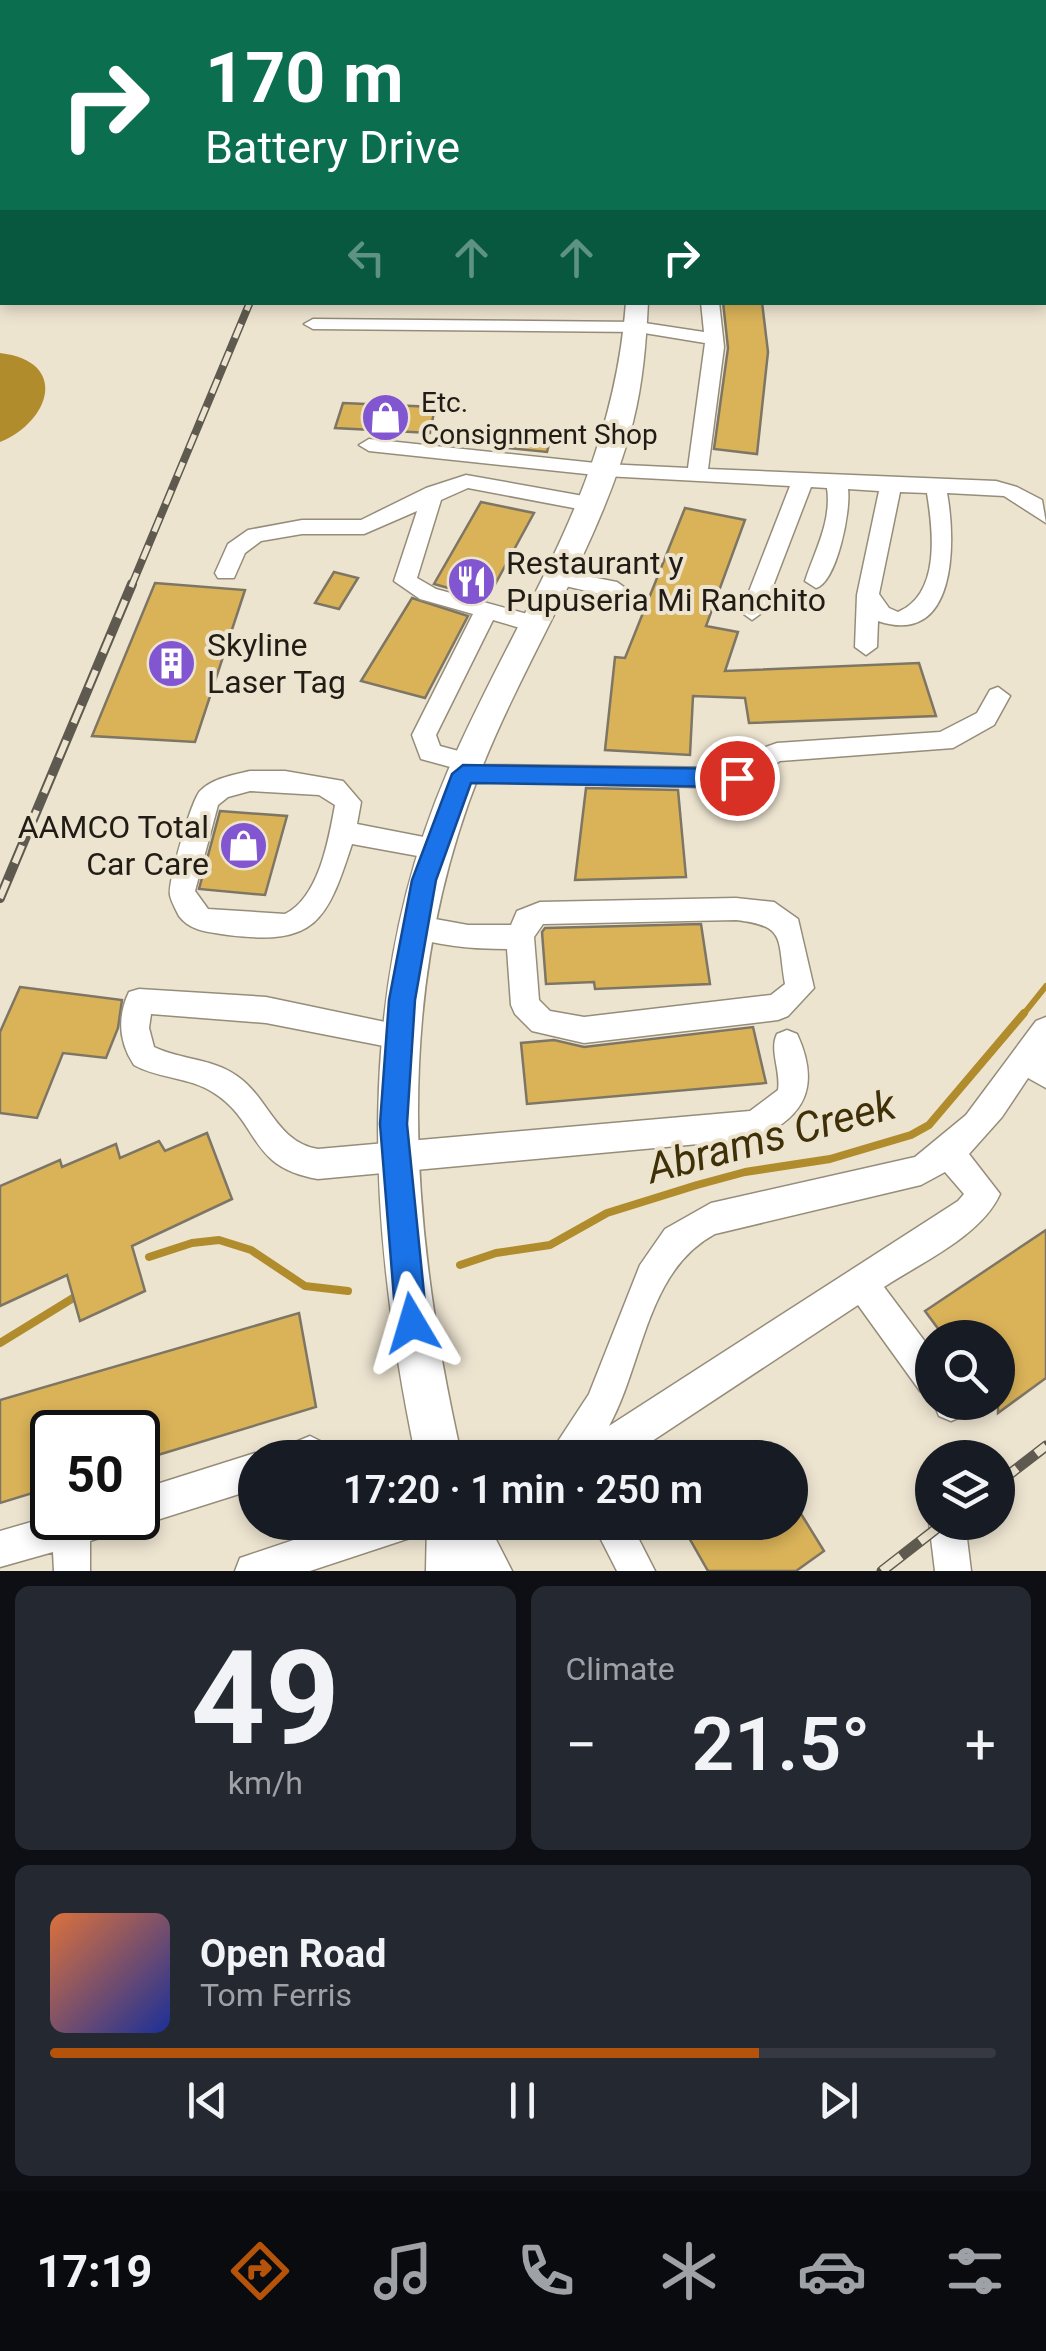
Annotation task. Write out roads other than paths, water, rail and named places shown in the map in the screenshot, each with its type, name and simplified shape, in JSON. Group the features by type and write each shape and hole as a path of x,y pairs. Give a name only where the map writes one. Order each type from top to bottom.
{"main road":[{"path":"435,1440 412,1323 395,1156 399,1036 413,926 434,849 466,768 605,470 628,390 637,314"},
{"path":"450,1571 451,1540"},
{"path":"470,1540 488,1571"}],"street":[{"path":"696,474 714,339 710,305"},
{"path":"313,324 637,314 714,339"},
{"path":"369,445 605,470 936,487 1046,486"},
{"path":"463,482 474,454"},
{"path":"226,574 236,549 256,535 302,527 364,527 463,482 474,480 589,504"},
{"path":"752,612 803,480"},
{"path":"816,581 840,517 836,482"},
{"path":"866,648 868,594 886,521 890,484"},
{"path":"978,484 1014,492 1046,516"},
{"path":"868,594 881,614 899,620 911,618 930,596 944,556 936,487"},
{"path":"433,493 416,554 404,579 428,594 534,624"},
{"path":"556,577 617,590"},
{"path":"486,611 424,735 430,752 466,768 737,778 758,760 777,752 944,741 986,720 998,696"},
{"path":"243,781 334,788 348,802 343,832 321,900 298,924 203,920 192,915 185,902 182,891 207,800 228,785 243,781"},
{"path":"343,832 434,849"},
{"path":"736,908 774,913 788,928 800,988 778,1007 584,1030 542,1022 526,1005 520,937 527,918 540,912 736,908"},
{"path":"413,926 468,938 520,937"},
{"path":"399,1036 266,1010 139,1001 132,1034 136,1051 150,1060 210,1074 237,1092 280,1151 311,1162 348,1165 395,1156 752,1124 774,1115 787,1104 794,1089 797,1074 787,1043"},
{"path":"583,1440 600,1409 650,1278 666,1251 686,1232 711,1219 921,1170 950,1154 1036,1066 1046,1030"},
{"path":"624,1440 969,1212 984,1194 950,1154"},
{"path":"860,1282 915,1356"},
{"path":"160,1501 238,1476"},
{"path":"0,1549 30,1540"},
{"path":"71,1540 72,1571"},
{"path":"253,1571 350,1540"},
{"path":"620,1540 637,1571"},
{"path":"949,1540 953,1571"}],"waterway":[{"name":"Abrams Creek","path":"1022,1016 1046,986"},
{"name":"Abrams Creek","path":"460,1265 496,1253 550,1245 607,1213 697,1185 745,1172 830,1159 911,1135 929,1125 1024,1013"},
{"name":"Abrams Creek","path":"149,1257 192,1243 219,1240 251,1250 305,1286 348,1291"},
{"name":"Abrams Creek","path":"0,1343 78,1295"}],"railway":[{"path":"131,587 249,305"},
{"path":"0,898 132,584"},
{"path":"1015,1470 1046,1446"},
{"path":"882,1571 922,1540"}],"place":[{"name":"Etc. Consignment Shop","path":"386,418"},
{"name":"Restaurant y Pupuseria Mi Ranchito","path":"471,581"},
{"name":"Skyline Laser Tag","path":"172,663"},
{"name":"AAMCO Total Car Care","path":"244,845"}]}
